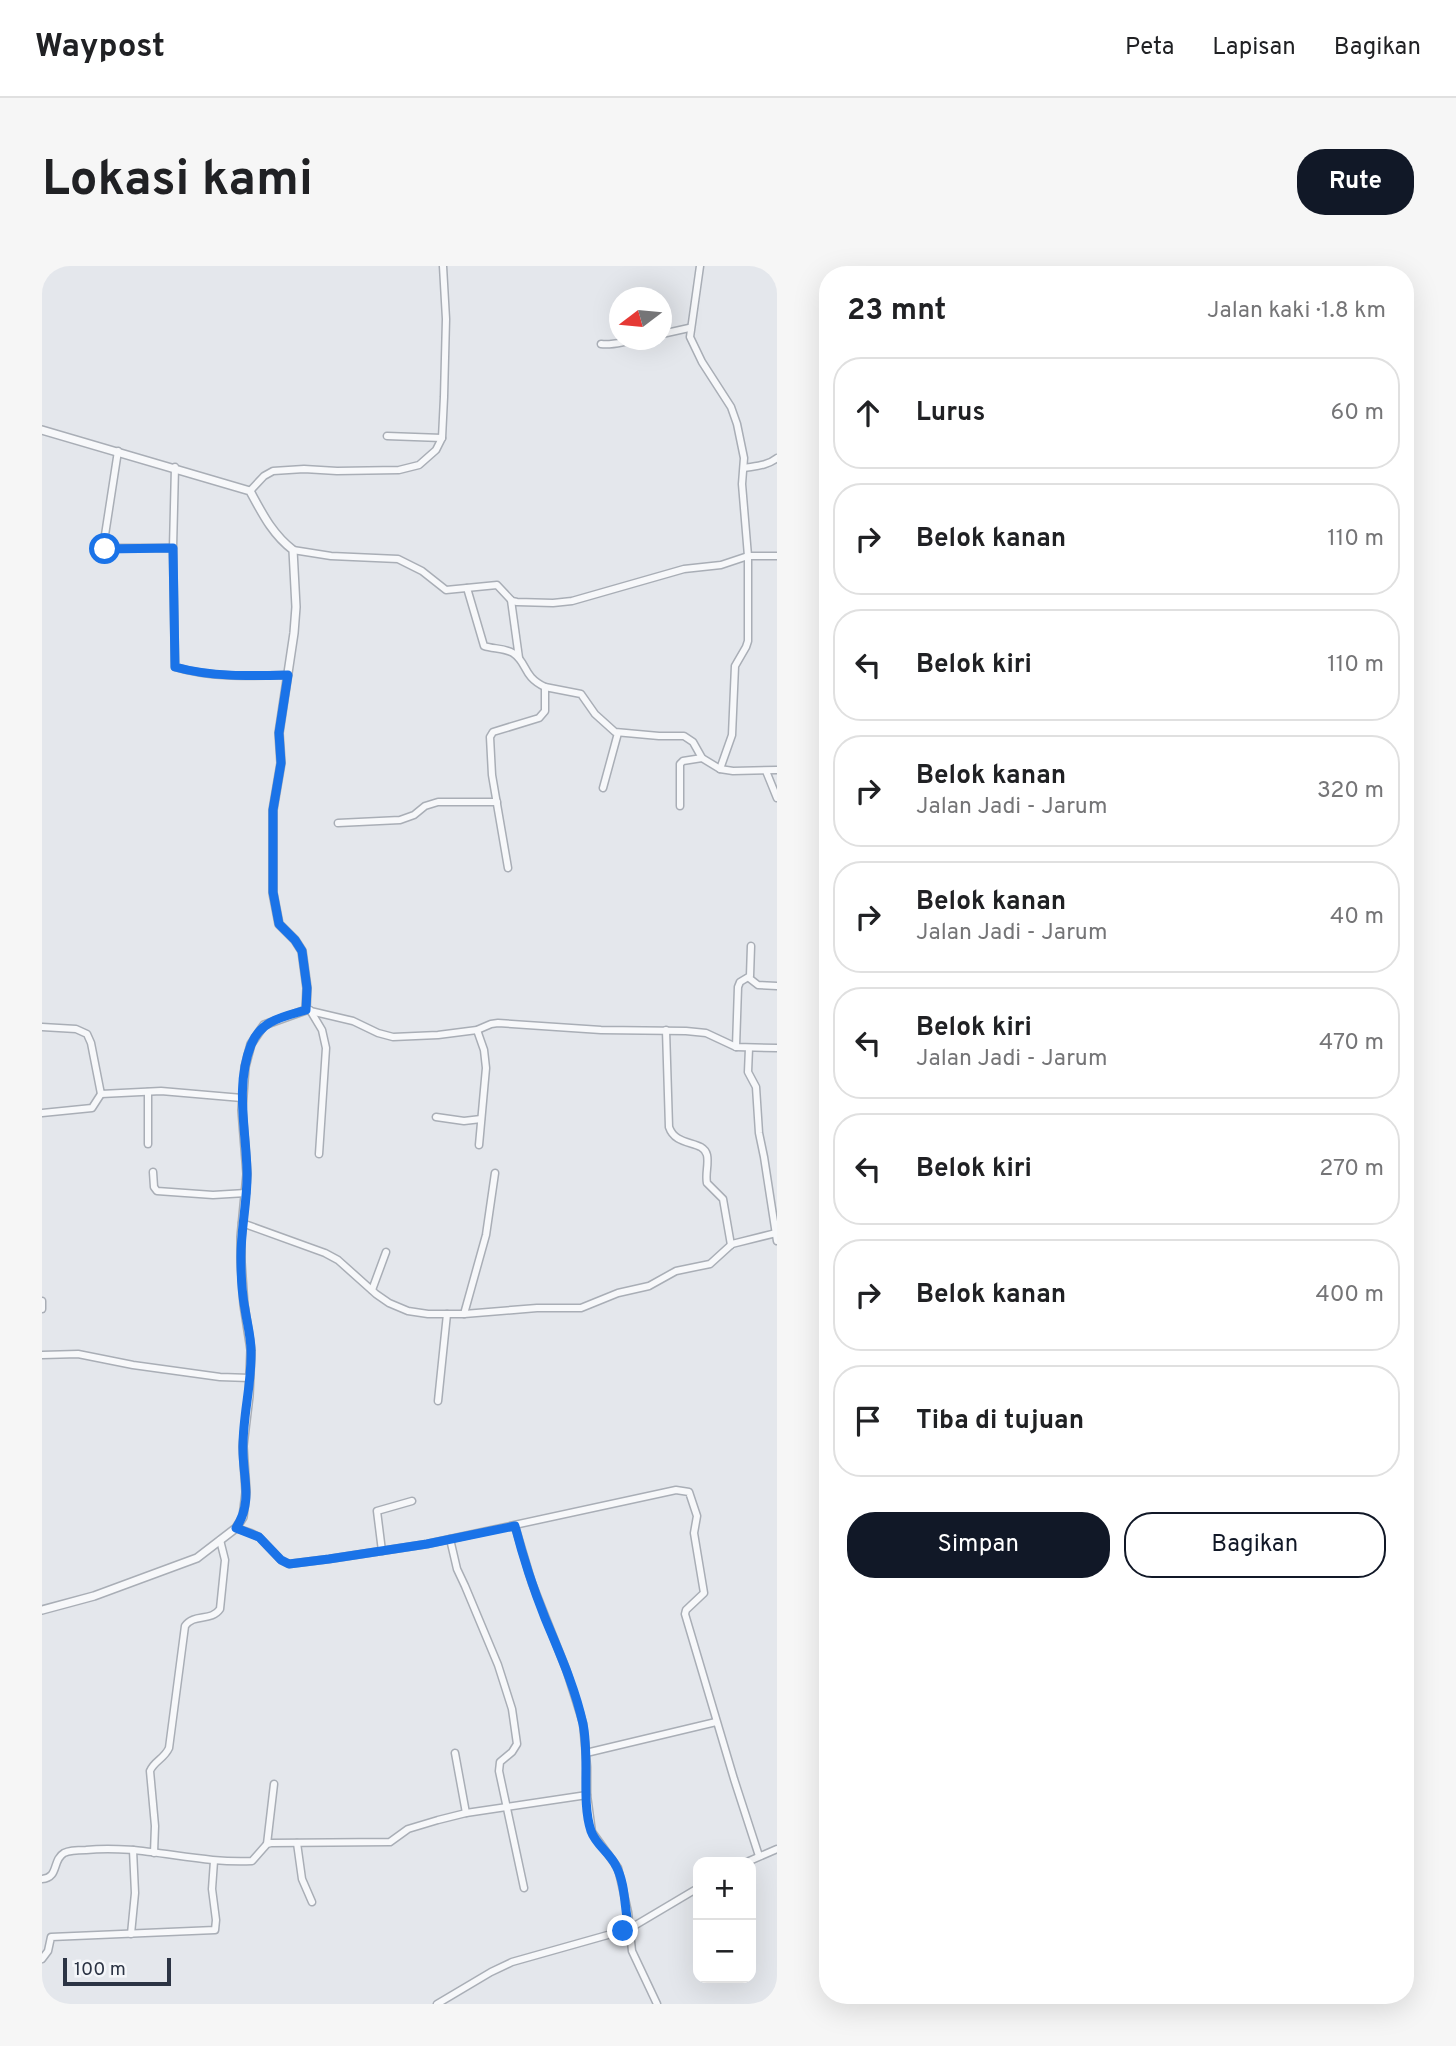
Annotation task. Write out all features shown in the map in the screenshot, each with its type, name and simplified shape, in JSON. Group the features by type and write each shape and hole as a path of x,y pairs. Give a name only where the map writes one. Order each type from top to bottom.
{"street":[{"path":"250,491 269,473 280,470 399,470 424,462 436,450 442,438 446,319 443,266"},
{"path":"700,266 689,328 692,345 722,390 735,416 744,458 742,501 748,556 748,641 735,666 732,735 720,768"},
{"path":"672,332 689,328"},
{"path":"601,344 609,345"},
{"path":"42,429 250,491 270,527 293,550 331,556 398,559 422,571 446,590 499,586 510,600 519,658 532,680 545,687 581,694 604,724 618,733 684,736 693,743 702,758 720,768 733,771 777,770"},
{"path":"387,436 442,438"},
{"path":"118,451 103,548 173,548"},
{"path":"744,468 772,463 777,458"},
{"path":"175,467 175,667 234,676 288,675"},
{"path":"293,550 296,607 279,733 281,763 273,810 273,892 279,924 302,951 308,1010 322,1030 326,1048 319,1154"},
{"path":"510,600 553,603 572,601 684,569 721,565 748,556 777,556"},
{"path":"467,588 484,646 505,649 519,658"},
{"path":"508,868 490,755 490,737 493,732 544,715 545,687"},
{"path":"603,788 618,733"},
{"path":"680,806 680,764 683,761 702,758"},
{"path":"766,771 777,798"},
{"path":"338,823 400,820 438,802 497,802"},
{"path":"749,978 751,946"},
{"path":"749,978 758,985 777,986"},
{"path":"736,1047 738,987 740,982 749,978"},
{"path":"42,1610 94,1596 186,1562 210,1549 236,1528 243,1517 246,1509 243,1446 251,1336 244,1305 241,1262 247,1174 242,1098 245,1067 251,1044 264,1025 308,1010 353,1021 393,1037 477,1030 498,1023 601,1030 706,1032 736,1047 777,1048"},
{"path":"42,1027 76,1029 87,1034 101,1094 92,1108 42,1113"},
{"path":"477,1030 484,1050 486,1068 479,1144"},
{"path":"666,1030 671,1135 703,1148 707,1153 707,1183 723,1199 731,1245"},
{"path":"242,1223 325,1253 338,1260 389,1303 408,1311 464,1314 537,1308 581,1308 618,1293 649,1286 676,1271 710,1264 731,1245 777,1238 760,1144 756,1087 748,1072 749,1048"},
{"path":"148,1092 148,1144"},
{"path":"101,1094 188,1093 242,1098"},
{"path":"436,1117 464,1121 481,1119"},
{"path":"153,1172 154,1187 157,1191 213,1195 246,1193"},
{"path":"464,1314 486,1235 495,1173"},
{"path":"372,1290 386,1252"},
{"path":"42,1301 42,1309"},
{"path":"438,1401 447,1314"},
{"path":"42,1354 78,1354 132,1365 220,1377 250,1378"},
{"path":"236,1528 259,1537 281,1560 289,1564 450,1539 676,1490 690,1493 697,1516 694,1533 704,1593 685,1614 759,1856"},
{"path":"382,1551 377,1511 412,1501"},
{"path":"515,1526 532,1583 583,1723 592,1832 618,1868 632,1951 657,2004"},
{"path":"154,1853 155,1826 150,1771 154,1764 166,1756 169,1748 185,1626 192,1619 218,1614 220,1609 225,1560 220,1539"},
{"path":"450,1539 457,1569 498,1665 512,1709 517,1744 499,1765 505,1807 524,1888"},
{"path":"586,1753 716,1722"},
{"path":"456,1753 466,1813"},
{"path":"42,1880 52,1876 64,1853 90,1849 133,1850 214,1861 252,1861 267,1844 274,1784"},
{"path":"267,1844 390,1842 408,1829 466,1813 587,1794"},
{"path":"298,1843 302,1879 312,1902"},
{"path":"756,1858 777,1849"},
{"path":"131,1934 135,1893 133,1850"},
{"path":"42,1959 48,1951 51,1937 215,1930 212,1889 214,1861"},
{"path":"437,2004 512,1962 629,1928 693,1891"}],"route":[{"path":"105,549 173,548 175,667 234,676 288,675 279,733 282,757 273,810 273,892 279,924 299,944 302,951 307,988 306,1010 264,1025 251,1044 245,1067 242,1110 247,1174 241,1262 251,1350 243,1446 246,1509 236,1528 259,1537 284,1563 289,1564 427,1544 515,1526 532,1583 566,1669 583,1723 590,1826 594,1838 618,1868 628,1912 629,1928 623,1931"}]}
